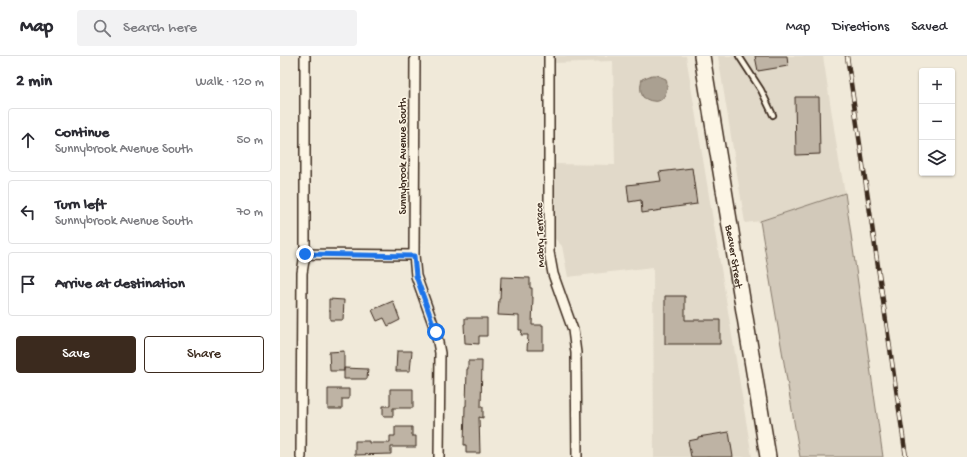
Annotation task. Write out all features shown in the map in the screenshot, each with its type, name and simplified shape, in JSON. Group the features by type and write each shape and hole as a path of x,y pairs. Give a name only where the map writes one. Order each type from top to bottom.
{"main road":[{"name":"Beaver Street","path":"702,56 768,457"}],"street":[{"path":"301,457 302,273 305,254 305,56"},
{"name":"Sunnybrook Avenue South","path":"414,56 414,256 416,276 436,332 440,352 439,457"},
{"name":"Mabry Terrace","path":"549,56 549,252 553,274 573,330 576,353 577,457"},
{"path":"305,254 414,256"}],"lane":[{"path":"739,56 761,90 773,116"}],"shaded area":[{"path":"553,56 686,56 752,457 654,457 653,267 568,277 562,246 554,238 553,164 615,165 613,61 553,63"},
{"path":"718,56 823,56 845,193 760,221 745,223"},
{"path":"652,75 666,79 667,86 665,94 661,100 651,101 643,97 641,91 642,79"},
{"path":"845,193 883,457 800,457 760,221"}],"building":[{"path":"755,56 787,56 788,66 758,71"},
{"path":"795,97 819,97 820,154 796,155"},
{"path":"692,168 697,204 642,213 641,200 629,202 627,185 661,181 659,172"},
{"path":"501,277 530,278 530,288 532,288 533,297 532,325 543,325 543,350 527,350 528,335 521,335 522,330 519,330 519,316 498,315"},
{"path":"665,296 685,296 685,320 720,320 720,344 665,344"},
{"path":"329,299 344,300 343,320 330,320"},
{"path":"393,301 400,320 388,326 384,318 377,321 372,310"},
{"path":"465,318 487,318 487,336 479,336 479,344 465,343"},
{"path":"344,351 344,371 330,371 329,352"},
{"path":"397,351 412,351 410,371 396,371"},
{"path":"468,361 482,361 481,407 483,407 483,418 479,417 480,453 466,453 466,445 464,445"},
{"path":"344,368 368,369 367,379 344,379"},
{"path":"328,389 349,389 349,399 342,399 342,409 328,409"},
{"path":"390,389 413,389 413,408 393,408 393,416 383,416 383,406 390,406"},
{"path":"395,427 412,427 412,436 416,436 416,447 391,447 391,454 355,455 355,441 390,443 390,436 395,436"},
{"path":"729,432 733,457 691,457 688,441 698,439 698,437"}],"railway":[{"path":"847,56 906,457"}],"route":[{"path":"305,254 414,256 416,276 436,332"}]}
